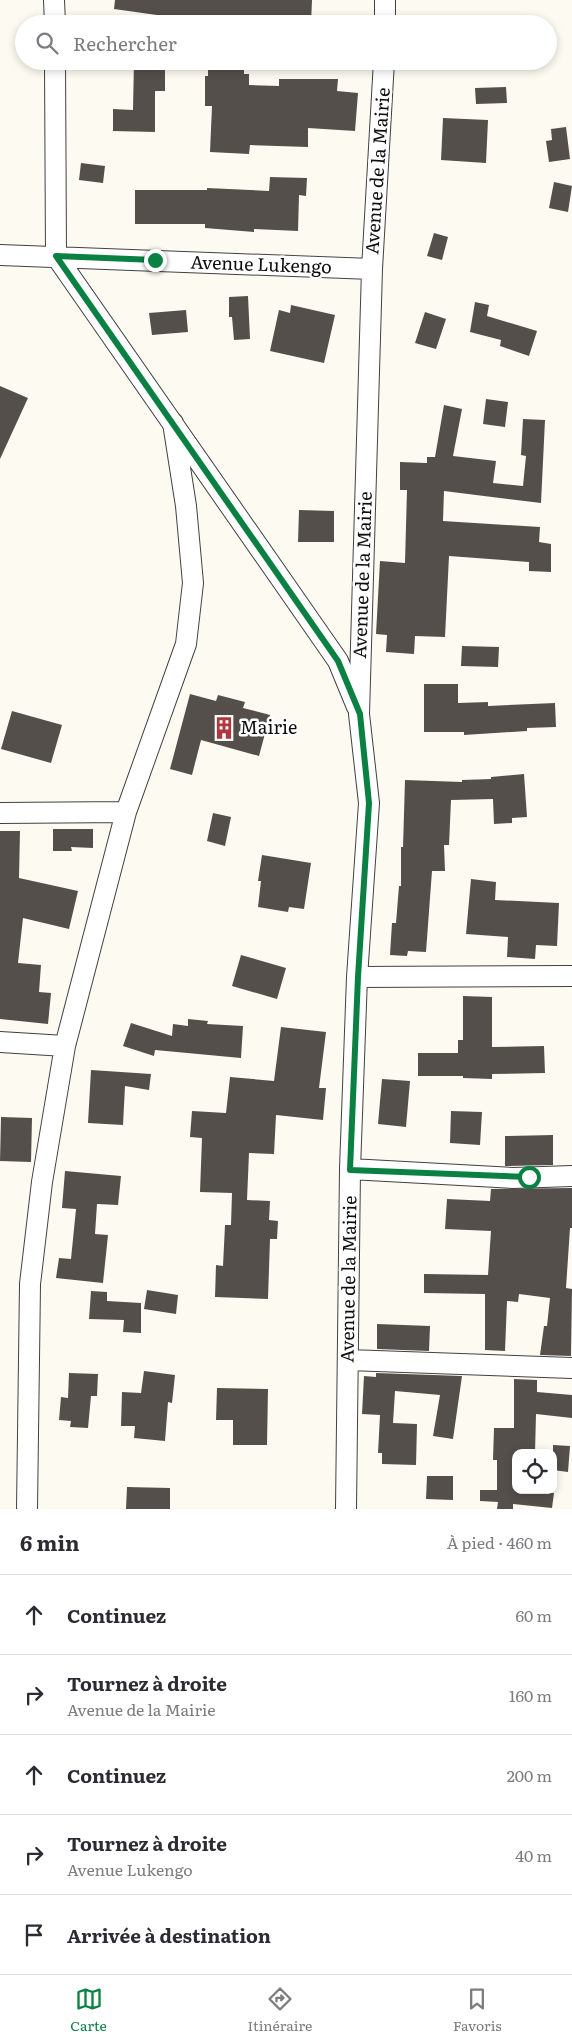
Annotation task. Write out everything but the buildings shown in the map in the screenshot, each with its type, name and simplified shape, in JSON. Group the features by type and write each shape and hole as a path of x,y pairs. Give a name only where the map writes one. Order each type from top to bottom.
{"street":[{"path":"54,0 54,15"},
{"path":"385,0 385,15"},
{"path":"55,70 56,256 338,661 360,714"},
{"name":"Avenue de la Mairie","path":"346,1509 350,1170 358,977 369,803 360,714 372,269 383,70"},
{"name":"Avenue Lukengo","path":"0,256 56,256 372,269"},
{"path":"28,1509 30,1284 42,1182 65,1046 126,812 186,644 193,583 186,506 173,424"},
{"path":"0,813 126,812"},
{"path":"358,977 572,976"},
{"path":"0,1042 65,1046"},
{"path":"350,1170 513,1178 572,1176"},
{"path":"348,1360 572,1368"}],"place":[{"name":"Mairie","path":"224,728"}],"route":[{"path":"155,260 56,256 338,661 360,714 369,803 358,977 350,1170 513,1178 529,1177"}]}
